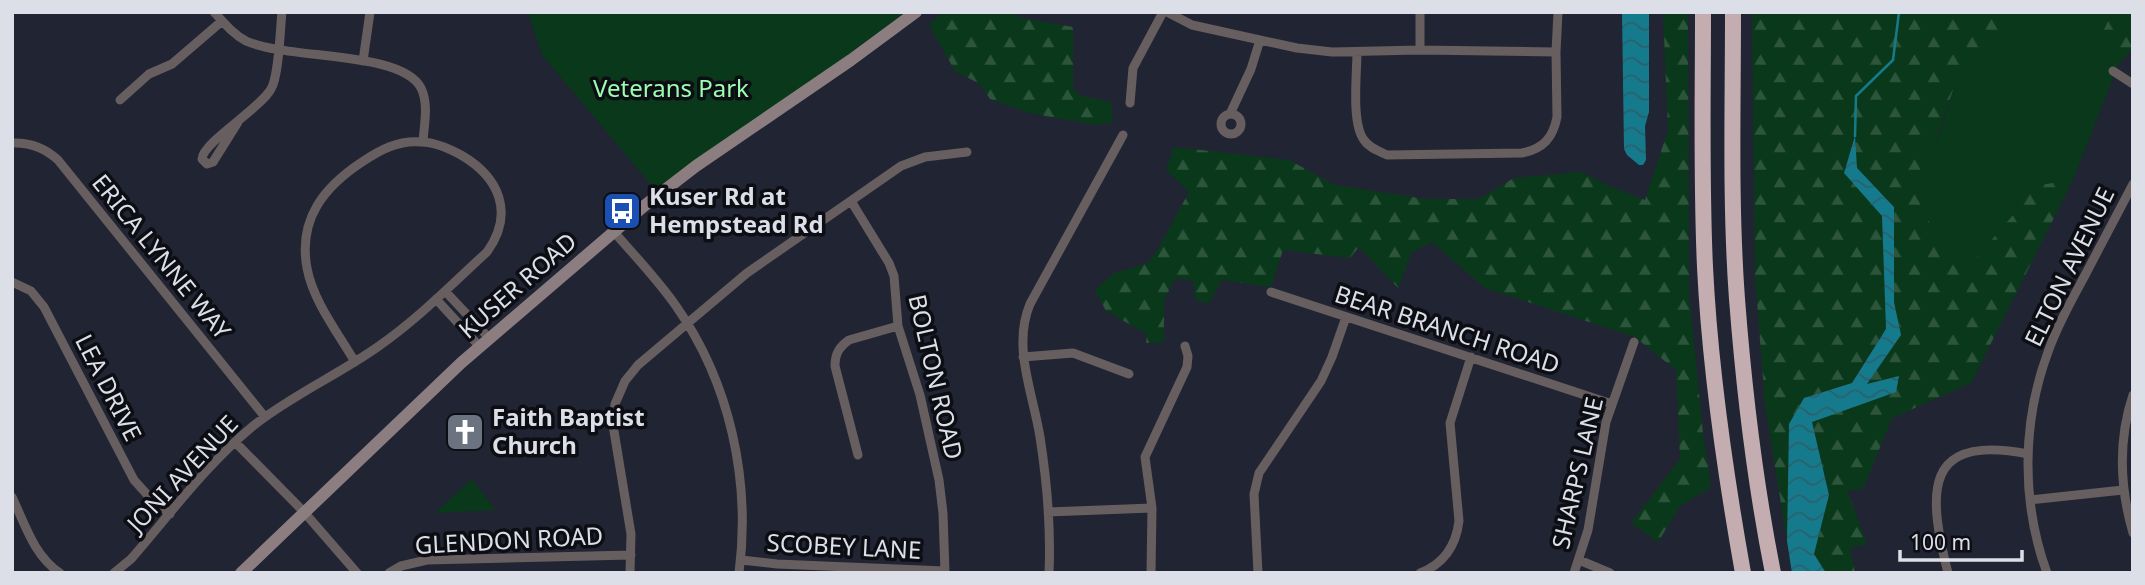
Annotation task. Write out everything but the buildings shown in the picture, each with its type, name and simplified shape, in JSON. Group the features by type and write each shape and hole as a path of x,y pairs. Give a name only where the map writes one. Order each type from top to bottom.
{"highway":[{"path":"1703,12 1705,271 1715,393 1743,573"},
{"path":"1733,12 1733,188 1737,299 1750,422 1773,573"}],"street":[{"path":"214,12 229,30 248,42 278,50 394,67 416,80 424,95 424,142"},
{"path":"238,122 214,162 207,164 202,159 202,154 270,91 282,12"},
{"path":"363,61 370,12"},
{"name":"KUSER ROAD","path":"241,573 484,343 675,181 851,61 916,12"},
{"path":"1130,103 1133,68 1165,12 1192,25 1321,51 1556,52"},
{"path":"1420,12 1420,50"},
{"path":"1357,51 1357,123 1362,139 1370,146 1387,155 1522,153 1536,150 1546,143 1555,127 1558,12"},
{"path":"120,100 149,74 172,64 222,21"},
{"path":"1230,114 1251,69 1260,40"},
{"path":"2113,71 2133,84"},
{"path":"1049,573 1048,512 1040,436 1023,357 1022,329 1030,304 1123,135"},
{"name":"JONI AVENUE","path":"114,573 131,559 235,442 265,417 355,362 404,327 493,243 501,223 500,201 491,180 473,162 443,146 424,142 393,145 340,176 321,198 309,224 305,251 310,279 355,362"},
{"name":"ERICA LYNNE WAY","path":"12,143 40,147 58,160 265,417"},
{"path":"630,573 628,513 613,425 615,404 625,380 747,273 851,201 913,160 967,152"},
{"name":"ELTON AVENUE","path":"2047,573 2030,500 2028,454 2034,400 2048,351 2059,325 2132,186"},
{"name":"BOLTON ROAD","path":"851,201 892,268 898,326 920,395 934,457 943,513 945,572"},
{"path":"614,232 660,285 688,323 715,376 732,429 742,496 739,573"},
{"name":"LEA DRIVE","path":"12,282 30,291 44,307 134,480 152,500 170,514"},
{"path":"445,291 484,343"},
{"name":"BEAR BRANCH ROAD","path":"1271,292 1612,404"},
{"path":"436,299 484,343"},
{"path":"1258,573 1254,494 1259,474 1321,381 1346,317"},
{"path":"858,456 835,359 838,351 849,340 898,326"},
{"name":"SHARPS LANE","path":"1574,573 1588,530 1601,446 1633,342"},
{"path":"1151,573 1152,508 1145,457 1187,367 1185,346"},
{"path":"1023,357 1073,352 1129,374"},
{"path":"1420,573 1444,558 1455,542 1458,531 1450,423 1471,358"},
{"path":"2133,395 2123,447 2123,491 2133,533"},
{"path":"235,442 303,512 356,573"},
{"path":"1948,573 1936,503 1936,490 1941,474 1951,460 1964,453 2002,450 2028,454"},
{"path":"2030,500 2123,491"},
{"path":"12,497 37,550 43,559 60,573"},
{"path":"1048,512 1152,508"},
{"name":"GLENDON ROAD","path":"389,573 408,564 427,560 631,555"},
{"name":"SCOBEY LANE","path":"741,560 846,570 945,572"},
{"path":"1579,561 1610,573"}],"green space":[{"name":"Veterans Park","path":"528,12 903,14 659,194 542,55"},
{"path":"943,12 1010,12 1022,18 1073,27 1073,88 1081,96 1111,102 1113,122 1097,125 1029,113 990,99 980,84 955,71 929,25"},
{"path":"1663,12 1688,12 1689,293 1711,487 1680,506 1658,542 1631,523 1680,459 1676,370 1635,337 1485,288 1432,242 1412,252 1398,288 1359,247 1350,258 1283,250 1271,287 1222,280 1209,303 1196,301 1193,281 1175,278 1164,301 1164,342 1146,343 1147,334 1106,311 1095,290 1114,273 1148,263 1158,249 1189,192 1166,170 1174,147 1289,160 1335,185 1425,199 1479,199 1514,178 1581,172 1645,200 1668,130"},
{"path":"1752,12 2032,12 1958,76 1917,194 1942,251 2013,215 2024,187 2073,180 1971,383 1892,418 1863,489 1847,490 1867,544 1850,548 1855,573 1826,573 1814,554 1829,495 1812,422 1866,385 1901,335 1894,302 1894,207 1857,168 1854,138 1845,173 1882,216 1886,329 1852,383 1804,398 1789,424 1787,541 1765,404 1755,276"},
{"path":"2032,12 2112,12 2097,45 2118,65 2073,180 2024,187 2013,215 1971,264 1942,251 1917,194 1923,148 1938,138 1958,76"},
{"path":"2112,12 2133,12 2133,48 2118,65 2096,45"},
{"path":"472,479 495,510 435,513"}],"water":[{"path":"1622,12 1649,12 1649,112 1645,126 1646,160 1643,165 1639,165 1627,155 1624,149"},
{"path":"1855,136 1857,168 1894,207 1894,302 1901,335 1867,384 1899,376 1896,392 1812,422 1829,495 1814,554 1826,573 1792,573 1787,541 1789,424 1804,398 1852,383 1886,329 1882,216 1844,173"}],"waterway":[{"path":"1855,136 1856,96 1893,60 1899,12"}],"place":[{"name":"Kuser Rd at Hempstead Rd","path":"622,211"},
{"name":"Faith Baptist Church","path":"465,432"}]}
